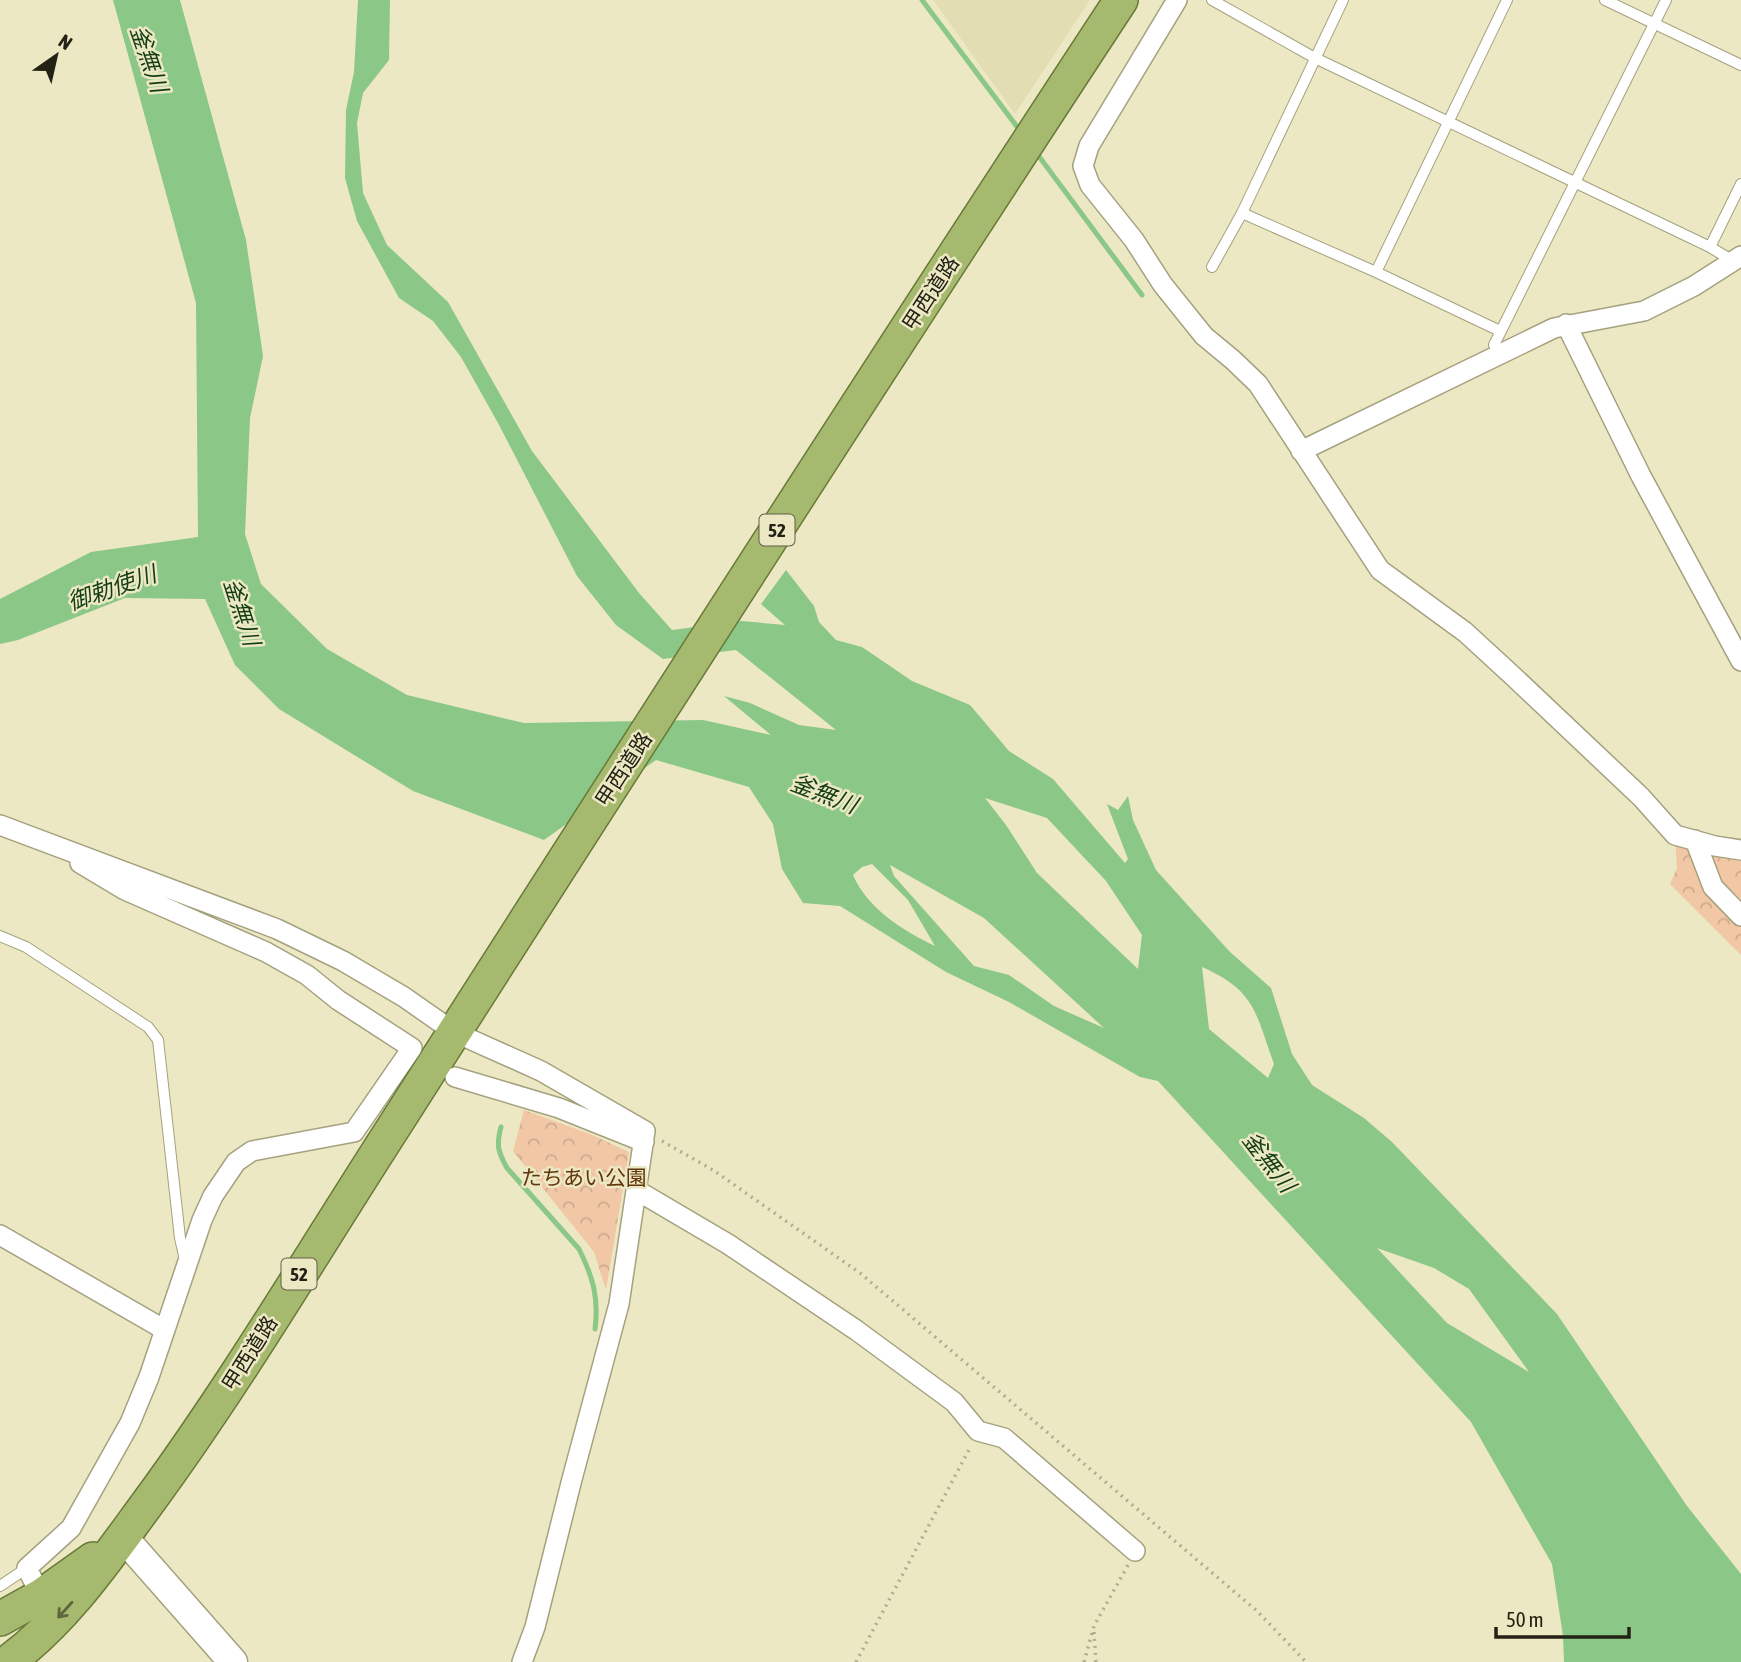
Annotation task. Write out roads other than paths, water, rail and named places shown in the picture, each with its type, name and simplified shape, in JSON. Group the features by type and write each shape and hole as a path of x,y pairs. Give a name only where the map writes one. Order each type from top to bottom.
{"highway":[{"name":"甲西道路","path":"8,1662 63,1613 123,1537 208,1417 1121,0"},
{"name":"甲西道路","path":"0,1619 34,1582 123,1537"}],"main road":[{"path":"123,1537 233,1662"}],"street":[{"path":"1177,0 1089,146 1083,166 1090,185 1204,336 1258,384 1380,570 1465,632 1641,797 1675,835 1741,850"},
{"path":"1301,451 1554,328 1644,311 1694,286 1737,259"},
{"path":"1566,324 1641,477 1741,661"},
{"path":"0,825 277,929 344,961 404,997 462,1020 645,1137"},
{"path":"1695,840 1713,887 1741,916"},
{"path":"34,1582 71,1528 130,1423 149,1377 202,1220 213,1196 236,1162 252,1151 354,1132 412,1048 338,1000 307,975 266,952 125,890 86,867 55,844"},
{"path":"455,1077 645,1137"},
{"path":"522,1662 535,1627 620,1304 645,1137"},
{"path":"638,1191 728,1244 856,1330 954,1402 978,1431 1004,1438 1135,1551"},
{"path":"0,1235 165,1330"}],"lane":[{"path":"1212,0 1315,58 1737,259"},
{"path":"1212,267 1242,213 1343,0"},
{"path":"1376,272 1507,0"},
{"path":"1605,0 1741,65"},
{"path":"1494,345 1666,0"},
{"path":"1710,247 1741,184"},
{"path":"1242,213 1500,331"},
{"path":"0,936 26,947 137,1019 148,1027 158,1040 180,1238 186,1268"},
{"path":"0,1586 34,1582"}],"water":[{"path":"113,0 180,0 246,240 263,356 250,418 245,534 261,584 327,649 407,695 524,723 703,720 771,735 724,696 750,703 799,725 836,730 736,650 663,659 616,625 577,576 461,357 433,321 399,298 357,221 345,178 346,110 354,72 358,0 390,0 389,60 363,93 357,123 363,193 387,245 448,302 532,451 639,593 672,630 741,621 785,625 761,604 786,570 814,606 819,622 836,640 862,647 912,681 970,705 1009,751 1053,779 1125,863 1128,859 1107,804 1118,810 1128,796 1133,820 1156,870 1230,952 1271,988 1292,1054 1312,1085 1364,1118 1392,1142 1557,1314 1687,1506 1741,1574 1741,1662 1564,1662 1563,1636 1552,1564 1471,1422 1158,1081 1140,1077 1009,1002 946,972 840,906 803,903 782,869 773,824 749,787 656,760 544,840 413,791 279,709 235,665 205,599 125,598 18,640 0,644 0,599 91,552 198,537 196,303","holes":["985,798 1047,818 1106,881 1142,935 1138,969 1037,873","872,864 908,900 935,946 910,933 877,908 859,887 853,875 862,867","890,865 984,918 1104,1028 1054,1006 1009,975 974,966 894,876","1202,967 1233,985 1251,1005 1274,1064 1268,1078 1209,1029","1377,1248 1434,1268 1469,1289 1529,1372 1447,1323"]}],"waterway":[{"path":"922,0 1021,132"},
{"path":"1035,151 1142,295"},
{"path":"501,1127 499,1148 507,1168 579,1249 584,1259 595,1297 595,1329"}],"water label":[{"name":"釜無川","path":"149,59"},
{"name":"御勅使川","path":"112,588"},
{"name":"釜無川","path":"242,612"},
{"name":"釜無川","path":"824,794"},
{"name":"釜無川","path":"1269,1162"}],"park label":[{"name":"たちあい公園","path":"584,1177"}]}
